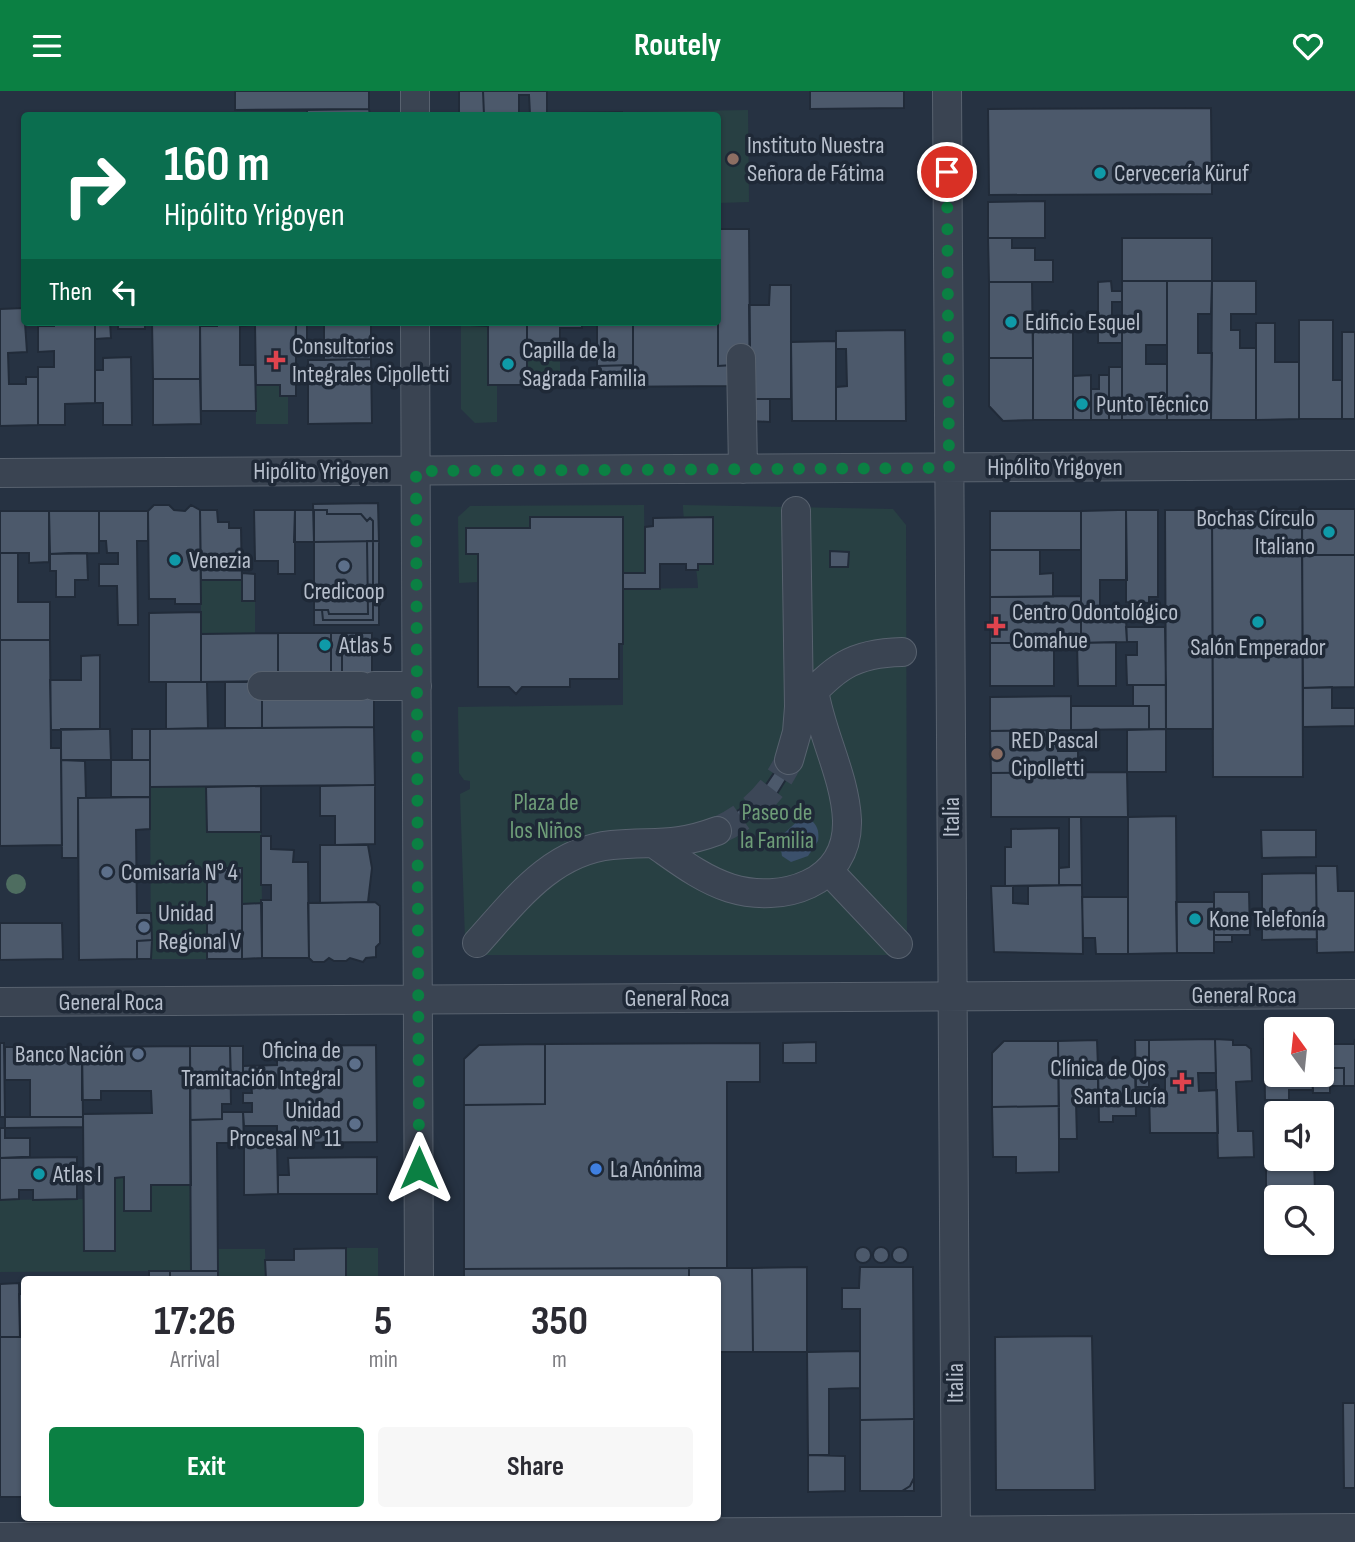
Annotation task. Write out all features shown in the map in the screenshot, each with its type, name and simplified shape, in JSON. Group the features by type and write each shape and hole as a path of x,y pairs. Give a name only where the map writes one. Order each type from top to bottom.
{"street":[{"path":"415,91 415,112"},
{"name":"Italia","path":"947,91 956,1537"},
{"path":"415,326 419,1276"},
{"path":"741,358 743,469"},
{"name":"Hipólito Yrigoyen","path":"0,473 1355,465"},
{"path":"789,760 806,699 796,511"},
{"path":"806,699 832,672 851,660 876,653 902,652"},
{"path":"262,686 417,685"},
{"path":"656,845 703,876 745,891 772,893 799,889 829,871 840,854 847,820 843,794 822,731 806,699"},
{"path":"477,943 526,889 563,860 598,847 684,842 717,831"},
{"path":"829,871 898,944"},
{"name":"General Roca","path":"0,1002 1355,995"},
{"path":"0,1537 131,1539 420,1531 956,1537 1355,1528"}],"green space":[{"name":"Instituto Nuestra Señora de Fátima","path":"748,110 749,202 721,203 721,112 636,112"},
{"path":"461,326 488,326 497,385 497,422 475,423 461,409"},
{"path":"527,343 560,343 560,385 527,385"},
{"path":"256,385 280,385 280,396 288,396 288,424 256,424"},
{"path":"644,505 645,573 623,573 623,517 531,517 530,528 466,528 478,554 478,582 459,583 458,517 470,506"},
{"name":"Paseo de la Familia","path":"683,505 893,509 906,525 907,936 891,955 483,955 465,939 460,794 470,789 470,781 464,780 459,773 458,707 623,705 623,589 698,588"},
{"path":"201,580 242,580 242,601 255,601 255,634 201,634"},
{"path":"150,787 206,787 207,832 261,832 262,903 242,904 242,868 207,868 207,959 151,959"},
{"path":"124,1177 124,1211 151,1211 151,1185 191,1185 191,1271 218,1271 218,1249 265,1249 266,1276 149,1276 149,1271 0,1272 0,1200 83,1199 84,1251 115,1251 115,1178"},
{"path":"346,1248 378,1248 378,1276 346,1276"}],"water":[{"path":"801,818 806,818 816,825 818,841 808,856 791,862 782,856 779,838"}],"building":[{"path":"235,91 369,91 369,109 235,110"},
{"path":"459,91 483,91 484,112 459,112"},
{"path":"483,91 547,91 547,112 530,112 529,95 519,95 519,112 484,112"},
{"path":"810,91 904,91 904,108 810,109"},
{"name":"Cervecería Küruf","path":"1211,108 1212,194 989,195 988,109"},
{"path":"369,109 370,112 307,112"},
{"path":"1045,201 1045,238 988,238 988,202"},
{"path":"721,229 749,229 750,347 733,347 733,365 718,366 718,326 721,326"},
{"path":"988,238 1012,238 1012,248 1035,248 1035,260 1053,260 1053,282 989,282"},
{"path":"1122,238 1212,238 1212,281 1122,281"},
{"path":"1111,281 1112,291 1122,291 1122,302 1112,302 1112,317 1122,318 1122,343 1098,343 1098,282"},
{"path":"1122,281 1167,281 1167,345 1146,345 1146,364 1167,364 1167,420 1122,420"},
{"path":"1167,281 1212,281 1211,314 1198,314 1198,353 1212,353 1211,420 1167,420"},
{"path":"1212,281 1256,281 1256,314 1231,314 1231,330 1240,330 1240,348 1256,348 1256,420 1211,420"},
{"name":"Edificio Esquel","path":"989,282 1032,282 1033,358 989,358"},
{"path":"770,285 791,285 791,399 750,399 749,305 769,305"},
{"path":"21,308 21,326 25,326 27,352 8,353 9,384 26,384 26,377 38,377 38,425 0,426 0,309"},
{"path":"1299,320 1333,320 1333,380 1342,380 1342,419 1299,419"},
{"path":"1256,323 1275,323 1275,362 1299,362 1299,419 1256,420"},
{"path":"38,326 95,326 95,403 65,404 65,425 38,425 38,367 54,367 54,351 38,352"},
{"path":"95,326 110,326 111,338 95,339"},
{"path":"118,326 145,326 145,329 118,329"},
{"path":"152,326 200,326 200,379 153,379"},
{"path":"200,326 240,326 240,365 255,365 256,411 201,411"},
{"name":"Consultorios Integrales Cipolletti","path":"255,326 296,326 296,396 280,396 280,385 256,385"},
{"path":"296,326 307,326 307,344 295,344"},
{"path":"324,326 371,326 371,359 324,360"},
{"name":"Capilla de la Sagrada Familia","path":"488,326 527,326 527,385 488,385"},
{"path":"527,326 582,326 560,328 560,343 527,343"},
{"path":"597,326 633,326 633,365 597,366"},
{"path":"633,326 718,326 718,366 733,365 733,386 597,387 597,366 633,365"},
{"path":"905,330 906,421 836,421 836,387 847,386 846,349 836,349 836,331"},
{"path":"1033,331 1073,331 1073,420 1033,420"},
{"path":"1342,332 1355,332 1355,419 1342,419"},
{"path":"836,341 836,421 792,421 791,342"},
{"path":"131,357 132,425 103,425 103,403 95,403 95,370 103,370 103,358"},
{"path":"989,358 1033,358 1033,420 1003,421 989,406"},
{"path":"371,359 372,423 308,424 308,360"},
{"path":"1109,367 1122,367 1122,420 1109,420"},
{"name":"Punto Técnico","path":"1091,375 1091,420 1073,420 1073,376"},
{"path":"1099,375 1109,375 1109,420 1091,420 1091,389 1099,389"},
{"path":"153,379 200,379 201,424 153,425"},
{"path":"750,399 770,399 770,422 750,421"},
{"path":"378,503 379,541 314,542 313,504"},
{"name":"Venezia","path":"154,505 169,505 174,510 185,511 191,505 200,510 201,604 175,604 175,599 149,599 148,511"},
{"name":"Salón Emperador","path":"1302,509 1303,777 1213,777 1212,510"},
{"name":"Bochas Círculo Italiano","path":"1302,509 1355,509 1355,555 1302,555"},
{"path":"200,510 217,510 218,522 229,522 229,528 241,528 242,580 201,580"},
{"path":"254,510 295,510 295,574 278,574 278,561 255,561"},
{"path":"295,510 314,510 314,542 294,542"},
{"name":"Credicoop","path":"314,510 327,510 327,514 361,514 367,521 370,518 373,521 373,620 323,620 322,610 314,610"},
{"path":"1126,510 1127,580 1100,580 1100,619 1081,619 1081,511"},
{"path":"1126,510 1158,510 1158,597 1149,597 1149,603 1126,602"},
{"path":"1165,510 1212,510 1213,729 1166,729"},
{"path":"0,511 49,511 49,562 29,563 29,553 0,553"},
{"path":"49,511 99,511 99,553 50,554"},
{"path":"99,511 148,511 148,541 137,541 138,625 118,625 117,586 99,586 99,564 118,564 118,553 107,553 106,541 99,541"},
{"path":"990,511 1081,511 1081,550 990,550"},
{"path":"530,517 623,517 623,644 619,644 619,679 570,679 570,687 522,687 516,694 509,687 478,687 478,554 466,554 466,528 530,528"},
{"path":"713,517 713,564 698,564 698,570 686,570 686,564 660,564 660,589 623,589 623,573 645,573 645,527 653,526 653,518"},
{"path":"367,541 379,541 379,625 314,625 314,610 328,610 329,614 368,614"},
{"path":"990,550 1040,550 1040,574 1053,573 1053,597 990,597"},
{"path":"830,551 849,552 848,567 830,567"},
{"path":"0,553 18,553 18,602 50,602 50,640 0,640"},
{"path":"87,553 88,580 75,580 75,597 56,597 56,571 50,571 50,554"},
{"path":"1302,555 1355,555 1355,687 1303,688"},
{"path":"242,573 255,574 255,601 242,601"},
{"path":"1081,596 1081,643 990,643 990,597"},
{"path":"201,612 201,682 149,682 149,613"},
{"path":"1126,618 1127,642 1081,643 1081,619"},
{"path":"1126,627 1165,627 1166,685 1127,685 1126,655 1137,655 1137,642 1127,642"},
{"name":"Atlas 5","path":"278,633 372,633 372,681 278,681"},
{"path":"278,633 278,681 201,682 201,634"},
{"path":"331,633 342,633 342,681 331,681"},
{"path":"0,640 50,640 51,748 61,748 62,845 0,846"},
{"path":"1116,642 1116,686 1078,686 1077,643"},
{"path":"990,643 1054,643 1054,686 990,686"},
{"path":"100,655 100,729 51,730 50,680 81,680 81,656"},
{"path":"166,682 207,682 208,728 166,729"},
{"path":"225,682 262,682 262,728 225,728"},
{"path":"1133,685 1166,685 1166,729 1149,729 1149,706 1133,706"},
{"path":"1332,687 1332,708 1355,708 1355,726 1303,727 1303,688"},
{"path":"374,690 374,727 262,728 262,691"},
{"path":"1071,696 1071,730 990,731 990,697"},
{"path":"1071,706 1149,706 1149,729 1071,730"},
{"path":"374,727 375,785 150,787 150,729"},
{"path":"61,729 110,729 111,760 61,760"},
{"path":"132,729 150,729 150,760 132,760"},
{"path":"1166,729 1166,772 1127,772 1127,730"},
{"path":"1057,730 1058,751 1078,751 1078,772 991,773 990,731"},
{"path":"61,760 85,761 86,798 78,798 78,858 62,858"},
{"path":"111,760 150,760 150,797 111,797"},
{"path":"780,764 793,768 777,794 758,814 727,834 714,826 757,798"},
{"path":"1127,772 1128,817 991,817 991,773"},
{"path":"375,785 375,844 335,845 335,816 320,816 320,786"},
{"path":"261,786 261,832 207,832 206,787"},
{"name":"Comisaría N° 4","path":"150,797 150,829 136,830 137,913 151,913 152,940 137,941 137,959 79,960 78,798"},
{"path":"1176,816 1177,953 1128,954 1128,817"},
{"path":"1069,817 1081,817 1082,885 1059,885 1059,868 1069,867"},
{"path":"1059,828 1059,885 1005,886 1005,847 1011,847 1011,829"},
{"path":"1261,830 1316,830 1316,857 1262,858"},
{"path":"261,836 271,836 271,849 294,850 293,862 308,862 309,958 262,958 261,900 271,900 271,885 261,885"},
{"path":"320,845 368,845 372,868 368,902 320,903"},
{"path":"1316,866 1337,866 1338,891 1355,891 1355,952 1317,953"},
{"path":"207,868 242,868 242,959 207,959"},
{"path":"1316,873 1317,939 1262,940 1262,874"},
{"path":"1082,885 1083,954 994,952 991,886 1013,886 1013,903 1028,904 1028,886"},
{"path":"1214,892 1249,892 1250,935 1214,935"},
{"path":"1082,897 1128,897 1128,954 1096,954 1095,938 1083,938"},
{"path":"375,902 380,906 380,943 376,947 376,957 366,958 363,962 350,958 346,961 334,961 329,958 324,962 313,962 309,958 308,903"},
{"name":"Kone Telefonía","path":"1176,902 1214,902 1214,953 1177,953"},
{"path":"262,903 262,958 242,959 242,904"},
{"path":"0,923 62,923 63,959 0,960"},
{"path":"1214,935 1232,935 1232,942 1214,942"},
{"path":"152,940 151,959 137,959 137,941"},
{"name":"Clínica de Ojos Santa Lucía","path":"1215,1039 1216,1073 1198,1073 1199,1091 1217,1090 1218,1133 1150,1133 1149,1091 1165,1091 1165,1073 1149,1073 1149,1040"},
{"path":"1215,1039 1233,1040 1233,1045 1246,1045 1251,1049 1252,1081 1236,1082 1238,1131 1253,1131 1254,1157 1218,1158"},
{"path":"1355,1039 1355,1086 1344,1086 1344,1068 1334,1068 1334,1044 1354,1044"},
{"path":"1097,1040 1098,1067 1086,1067 1087,1079 1098,1079 1098,1101 1076,1102 1077,1139 1059,1139 1058,1041"},
{"path":"1135,1040 1149,1040 1149,1087 1136,1087"},
{"path":"1004,1041 1058,1041 1059,1106 992,1107 992,1053"},
{"path":"816,1042 816,1063 783,1063 783,1043"},
{"path":"0,1043 4,1043 5,1117 0,1117"},
{"name":"La Anónima","path":"760,1043 760,1082 727,1082 727,1268 464,1269 464,1105 545,1104 545,1044"},
{"path":"545,1044 545,1104 464,1105 464,1059 479,1045"},
{"path":"376,1045 377,1142 277,1143 277,1126 244,1126 243,1112 252,1112 252,1103 243,1103 243,1093 252,1093 251,1083 243,1083 243,1066 277,1065 277,1046"},
{"path":"190,1046 230,1046 231,1104 222,1104 222,1119 190,1120"},
{"path":"190,1046 191,1185 151,1185 151,1211 124,1211 124,1177 115,1178 115,1251 84,1251 83,1114 152,1113 151,1091 101,1091 101,1100 82,1100 82,1047"},
{"path":"230,1046 243,1046 243,1083 231,1083"},
{"path":"5,1047 82,1047 83,1117 30,1117 30,1080 5,1080"},
{"path":"1098,1067 1135,1067 1136,1116 1113,1116 1113,1122 1099,1122"},
{"path":"1334,1068 1344,1068 1344,1086 1334,1086"},
{"path":"1265,1087 1313,1087 1313,1090 1289,1090 1289,1100 1265,1100"},
{"path":"1313,1087 1330,1087 1330,1093 1313,1093"},
{"path":"1059,1106 1059,1172 1016,1173 1016,1157 993,1157 992,1107"},
{"path":"222,1112 243,1112 244,1143 217,1143 218,1271 191,1271 190,1120 222,1119"},
{"path":"5,1117 83,1117 83,1127 5,1128"},
{"path":"0,1128 5,1128 5,1138 30,1138 30,1157 0,1158"},
{"path":"244,1143 277,1143 278,1194 244,1195"},
{"name":"Atlas I","path":"77,1157 77,1199 33,1200 33,1190 19,1190 19,1199 0,1200 0,1158"},
{"path":"377,1157 377,1194 278,1194 278,1175 289,1175 288,1158"},
{"path":"1266,1171 1314,1171 1315,1185 1266,1185"},
{"path":"863,1247 869,1249 869,1261 863,1263 857,1261 855,1255 857,1249"},
{"path":"881,1247 887,1249 887,1261 881,1263 875,1261 873,1255 875,1249"},
{"path":"900,1247 906,1249 906,1261 900,1263 894,1261 892,1255 894,1249"},
{"path":"346,1248 346,1276 266,1276 265,1260 294,1260 294,1249"},
{"path":"807,1267 807,1352 753,1352 752,1268"},
{"path":"860,1267 913,1267 914,1419 860,1420 860,1309 842,1309 842,1288 859,1288"},
{"path":"689,1268 752,1268 753,1352 721,1352 721,1276 689,1276"},
{"path":"689,1268 689,1276 464,1276 464,1269"},
{"path":"149,1271 170,1271 170,1276 149,1276"},
{"path":"170,1271 218,1271 218,1276 170,1276"},
{"path":"19,1283 20,1337 0,1337 0,1284"},
{"path":"19,1294 21,1294 21,1337"},
{"path":"1092,1336 1095,1490 996,1490 995,1337"},
{"path":"0,1337 21,1337 21,1497 0,1497"},
{"path":"860,1351 860,1388 829,1389 829,1455 808,1455 807,1352"},
{"path":"1343,1403 1355,1403 1355,1488 1344,1488"},
{"path":"914,1419 914,1478 910,1486 902,1491 860,1491 860,1420"},
{"path":"914,1419 914,1491 860,1491 860,1420"},
{"path":"808,1455 845,1456 845,1491 808,1492"}],"tunnel":[{"path":"717,831 750,811 776,783 789,760"}],"place":[{"name":"Instituto Nuestra Señora de Fátima","path":"733,159"},
{"name":"Cervecería Küruf","path":"1100,173"},
{"name":"Edificio Esquel","path":"1011,322"},
{"name":"Consultorios Integrales Cipolletti","path":"276,360"},
{"name":"Capilla de la Sagrada Familia","path":"508,364"},
{"name":"Punto Técnico","path":"1082,404"},
{"name":"Bochas Círculo Italiano","path":"1329,532"},
{"name":"Venezia","path":"175,560"},
{"name":"Credicoop","path":"344,566"},
{"name":"Salón Emperador","path":"1258,622"},
{"name":"Centro Odontológico Comahue","path":"996,626"},
{"name":"Atlas 5","path":"325,645"},
{"name":"RED Pascal Cipolletti","path":"997,754"},
{"name":"Comisaría N° 4","path":"107,872"},
{"name":"Kone Telefonía","path":"1195,919"},
{"name":"Unidad Regional V","path":"144,927"},
{"name":"Banco Nación","path":"138,1054"},
{"name":"Oficina de Tramitación Integral","path":"355,1064"},
{"name":"Clínica de Ojos Santa Lucía","path":"1182,1082"},
{"name":"Unidad Procesal N° 11","path":"355,1124"},
{"name":"La Anónima","path":"596,1169"},
{"name":"Atlas I","path":"39,1174"}],"route":[{"path":"419,1168 416,471 949,468 947,172"}],"park label":[{"name":"Plaza de los Niños","path":"546,816"}]}
